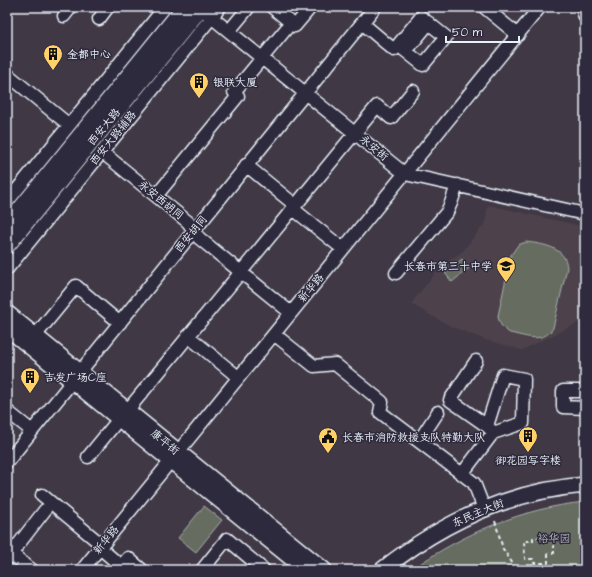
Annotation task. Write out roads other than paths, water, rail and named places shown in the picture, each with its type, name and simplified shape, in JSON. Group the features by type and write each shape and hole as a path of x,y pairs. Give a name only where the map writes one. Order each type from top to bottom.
{"main road":[{"name":"西安大路","path":"7,225 184,7"},
{"name":"西安大路","path":"7,246 203,10"},
{"name":"康平街","path":"7,313 35,336 76,377"},
{"name":"康平街","path":"7,328 76,377 174,456 324,570"},
{"name":"康平街","path":"174,456 306,570"},
{"name":"东民主大街","path":"382,570 420,542 440,530 484,509 530,494 585,484"}],"street":[{"path":"99,19 108,7"},
{"path":"7,202 165,7"},
{"name":"西安大路辅路","path":"7,269 102,152 203,10 220,7"},
{"path":"229,31 249,7"},
{"path":"272,7 295,26 311,7"},
{"name":"西安胡同","path":"7,462 375,7"},
{"path":"484,7 518,35"},
{"name":"新华路","path":"82,570 540,7"},
{"path":"582,7 585,18"},
{"name":"永安街","path":"203,10 404,174 585,214"},
{"path":"156,196 238,96 234,92 291,23"},
{"path":"362,23 394,50 402,48 429,24 446,37 423,65 402,48"},
{"path":"7,74 69,125"},
{"path":"88,457 377,106 391,118 413,91"},
{"name":"永安西胡同","path":"102,152 188,222 199,238 291,313"},
{"path":"246,165 343,250"},
{"path":"396,273 446,212 452,203 456,185"},
{"path":"35,336 76,286 120,323"},
{"path":"274,334 314,366 335,364 382,402 380,412 474,483 484,509"},
{"path":"188,336 238,377"},
{"path":"462,474 490,429 503,375 524,379 523,423 490,429 450,400 476,362"},
{"path":"585,391 563,391 563,407 585,408"},
{"path":"7,411 32,431"},
{"path":"419,441 438,412"},
{"path":"42,495 101,546 120,568 128,558 142,570"},
{"path":"32,570 8,554 46,510"},
{"path":"202,570 227,539 264,570"}],"place":[{"name":"金都中心","path":"53,71"},
{"name":"银联大厦","path":"199,99"},
{"name":"长春市第三十中学","path":"506,283"},
{"name":"吉发广场C座","path":"30,394"},
{"name":"御花园写字楼","path":"528,453"},
{"name":"长春市消防救援支队特勤大队","path":"328,454"}],"park label":[{"name":"裕华园","path":"554,538"}]}
